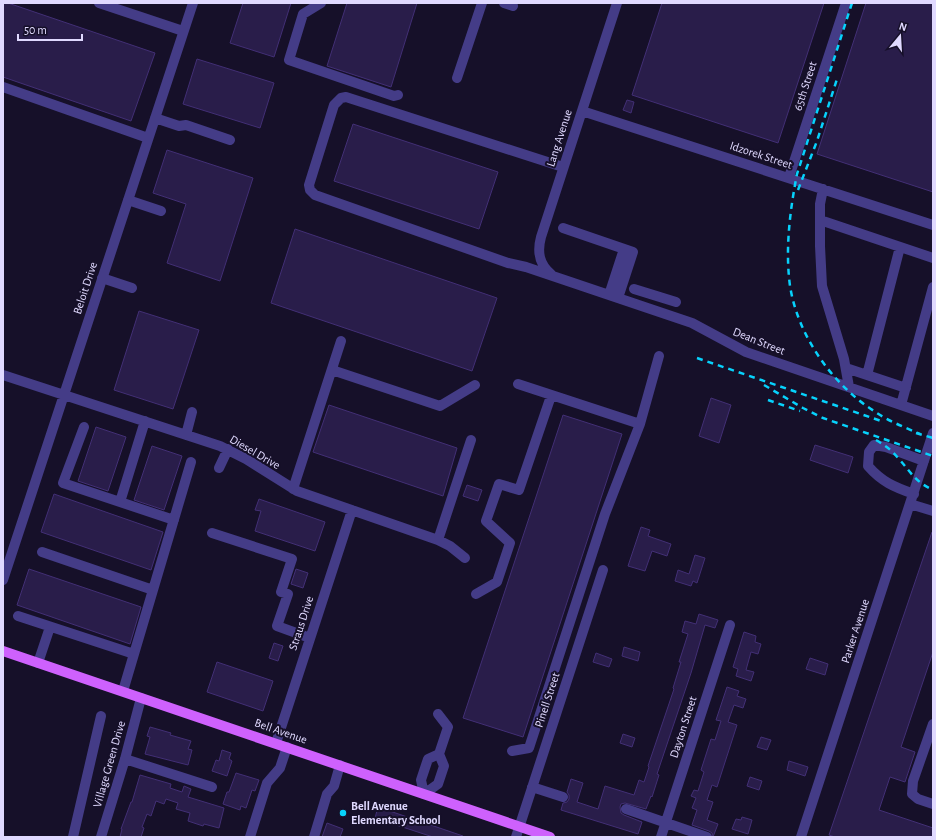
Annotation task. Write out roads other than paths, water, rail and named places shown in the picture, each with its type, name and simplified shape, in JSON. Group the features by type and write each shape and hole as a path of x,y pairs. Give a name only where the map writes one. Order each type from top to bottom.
{"main road":[{"name":"Bell Avenue","path":"3,650 550,837"}],"street":[{"path":"99,3 183,31"},
{"name":"Beloit Drive","path":"3,580 192,3"},
{"path":"321,3 303,14 289,60 394,96 398,95"},
{"path":"457,78 482,3"},
{"name":"Lang Avenue","path":"555,276 543,266 539,257 538,248 617,3"},
{"name":"65th Street","path":"789,177 846,3"},
{"path":"3,87 148,138"},
{"name":"Dean Street","path":"563,167 350,97 346,97 341,98 334,105 309,185 310,190 315,195 508,263 555,276 692,323 746,352 933,416"},
{"name":"Idzorek Street","path":"582,111 933,225"},
{"path":"155,118 179,126 186,125 230,140"},
{"path":"823,189 820,204 822,286 844,359 849,387"},
{"path":"128,200 161,211"},
{"path":"820,220 933,258"},
{"path":"563,228 628,250 613,296"},
{"path":"867,375 900,247"},
{"path":"102,278 132,288"},
{"path":"901,405 933,287"},
{"path":"634,289 676,302"},
{"path":"294,489 341,341"},
{"path":"512,751 528,748 605,514 640,424 660,356"},
{"path":"846,368 906,388"},
{"path":"332,370 440,406 475,384"},
{"name":"Diesel Drive","path":"3,375 228,449 294,489 438,540 450,546 466,558"},
{"path":"518,384 640,424"},
{"path":"476,594 497,582 510,543 486,521 499,484 519,490 551,396"},
{"path":"186,435 192,412"},
{"path":"120,502 145,421"},
{"path":"84,427 63,483 174,520"},
{"name":"Parker Avenue","path":"801,837 933,433"},
{"path":"438,540 471,440"},
{"path":"914,494 886,483 877,477 868,466 869,452 874,446 886,447 924,461"},
{"path":"219,468 228,449"},
{"path":"123,691 192,462"},
{"path":"910,504 933,511"},
{"name":"Straus Drive","path":"276,743 352,510"},
{"path":"212,533 292,559 280,592 288,594 277,626 310,638"},
{"path":"42,552 154,590"},
{"name":"Pinell Street","path":"516,837 603,570"},
{"path":"18,616 134,654"},
{"name":"Dayton Street","path":"661,837 730,625"},
{"path":"38,663 50,626"},
{"name":"Village Green Drive","path":"101,837 142,698"},
{"path":"438,714 448,727 439,754 444,766 438,784 424,794 421,780 428,759 439,754"},
{"path":"73,837 101,716"},
{"path":"933,724 913,781 912,794 918,799 933,804"},
{"path":"250,837 268,782 280,768 287,747"},
{"path":"125,759 212,787"},
{"path":"314,837 327,794 334,786 340,765"},
{"path":"532,787 563,797"},
{"path":"626,809 707,837"}],"railway":[{"path":"852,3 797,174 792,201 788,244 790,286 794,305 809,340 831,373 844,387 879,415 920,434"},
{"path":"798,190 817,141 837,79"},
{"path":"697,358 884,422"},
{"path":"764,385 823,418 933,456"},
{"path":"768,400 800,411"},
{"path":"916,433 933,438"},
{"path":"876,440 893,453 917,480 933,490"}],"place":[{"name":"Bell Avenue Elementary School","path":"343,813"}]}
